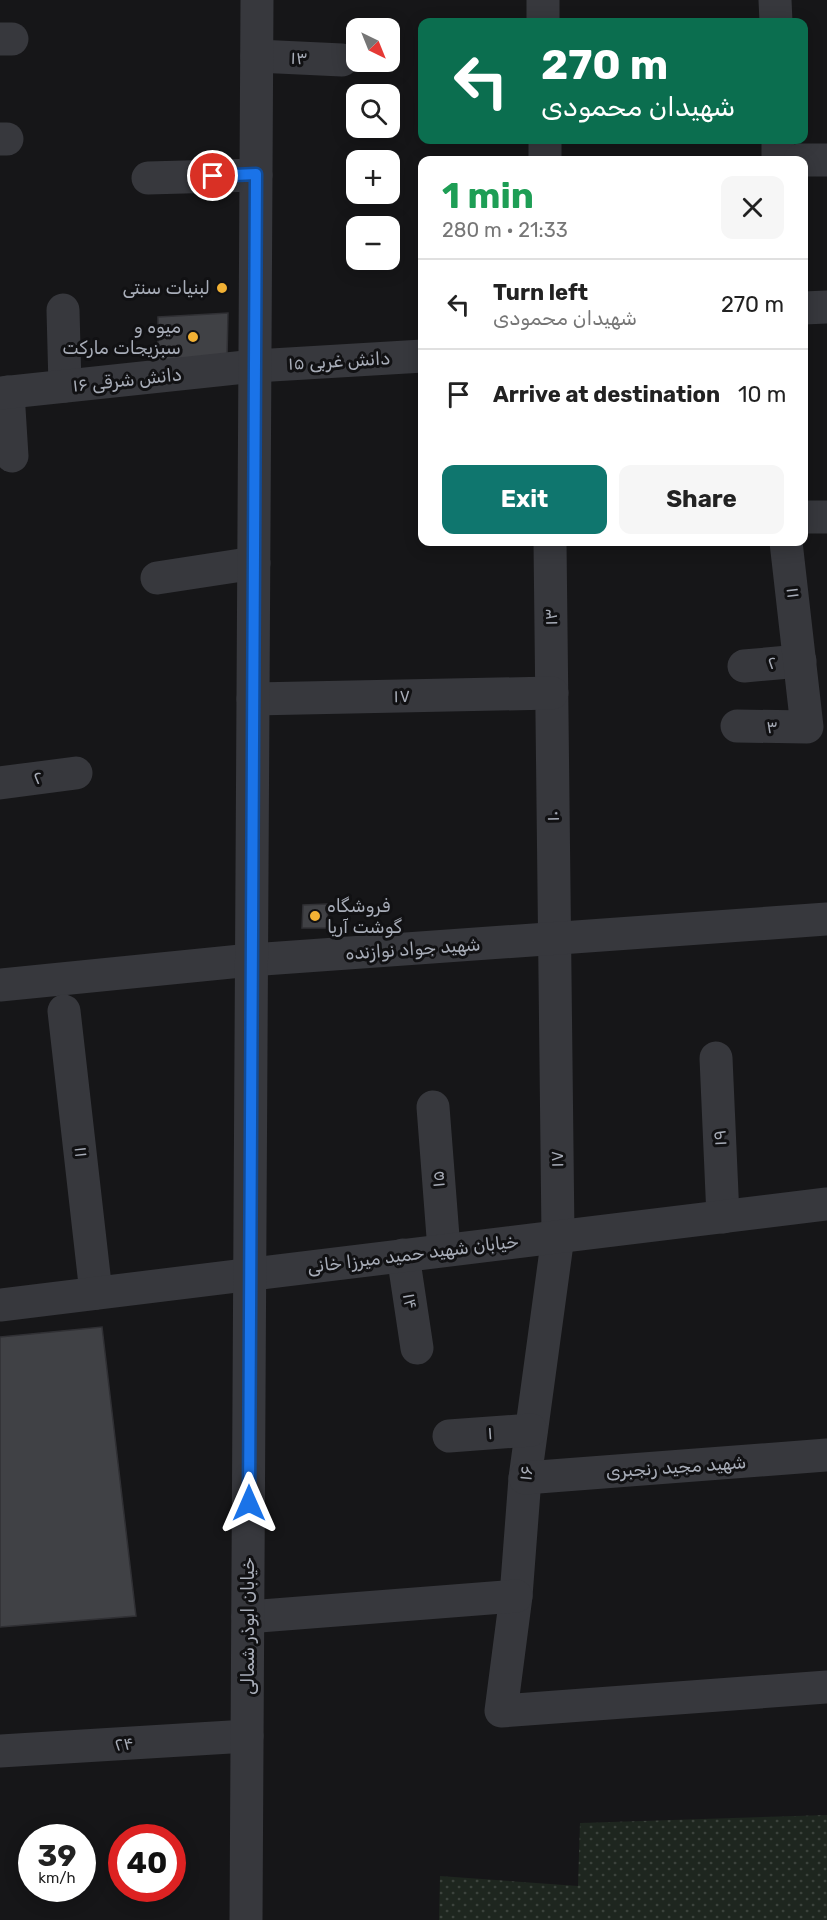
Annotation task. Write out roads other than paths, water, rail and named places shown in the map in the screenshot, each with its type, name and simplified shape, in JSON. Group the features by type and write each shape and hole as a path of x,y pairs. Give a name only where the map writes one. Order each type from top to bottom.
{"street":[{"name":"خیابان ابوذر شمالی","path":"246,1920 257,0"},
{"path":"543,0 543,18"},
{"path":"775,0 776,18"},
{"name":"۱۳","path":"257,56 342,60"},
{"path":"808,160 827,160"},
{"path":"148,178 256,174"},
{"path":"808,308 827,307"},
{"path":"63,310 65,386"},
{"name":"دانش غربی ۱۵","path":"255,366 418,356"},
{"name":"دانش شرقی ۱۶","path":"4,393 255,366"},
{"path":"4,393 12,456"},
{"path":"808,518 827,517"},
{"name":"۱۳","path":"550,546 552,693"},
{"name":"۱۱","path":"787,546 808,650 807,727"},
{"path":"157,578 254,563"},
{"name":"۲","path":"744,666 808,650"},
{"name":"۱۷","path":"253,699 552,693"},
{"name":"۱۰","path":"552,693 555,938"},
{"name":"۳","path":"737,726 807,727"},
{"name":"۲","path":"0,783 76,773"},
{"name":"شهید جواد نوازنده","path":"0,986 251,960 827,919"},
{"name":"۱۷","path":"555,938 558,1236"},
{"name":"۱۱","path":"64,1011 96,1293"},
{"name":"۱۹","path":"716,1058 723,1217"},
{"name":"۱۵","path":"433,1107 444,1250"},
{"name":"خیابان شهید حمید میرزا خانی","path":"0,1305 827,1204"},
{"name":"۱۶","path":"558,1236 525,1478 516,1596 501,1711 827,1687"},
{"name":"۱۴","path":"403,1255 417,1348"},
{"name":"۱","path":"450,1436 531,1430"},
{"name":"شهید مجید رنجبری","path":"525,1478 827,1455"},
{"path":"248,1617 516,1596"},
{"name":"۲۴","path":"0,1751 247,1736"}],"place":[{"name":"لبنیات سنتی","path":"222,288"},
{"name":"میوه و سبزیجات مارکت","path":"193,337"},
{"name":"فروشگاه گوشت آریا","path":"315,916"}]}
